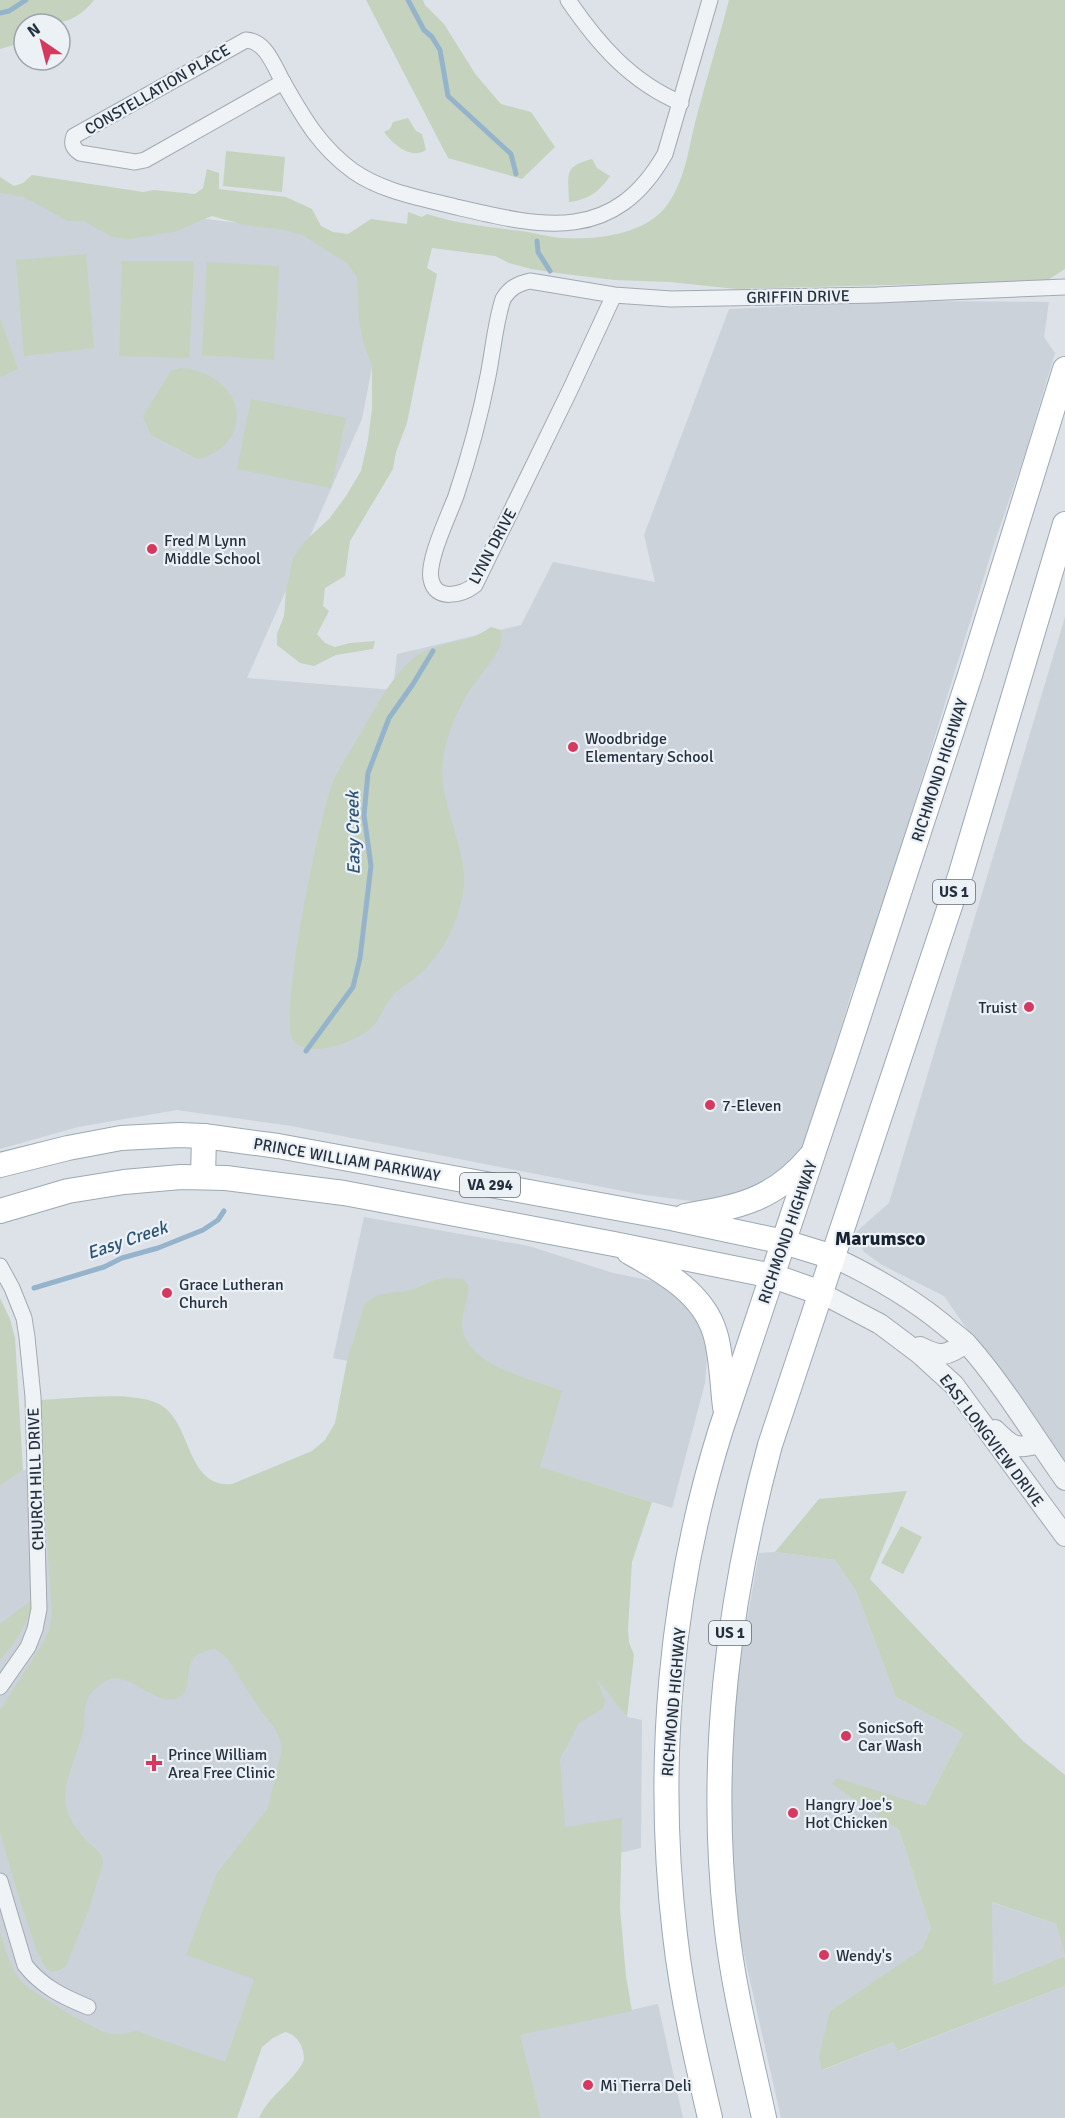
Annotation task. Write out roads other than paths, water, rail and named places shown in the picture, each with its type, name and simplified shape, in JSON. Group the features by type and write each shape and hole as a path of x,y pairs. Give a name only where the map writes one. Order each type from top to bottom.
{"main road":[{"name":"RICHMOND HIGHWAY","path":"710,2118 689,2024 675,1937 667,1830 666,1772 672,1671 684,1584 701,1500 726,1417 985,628 1065,369"},
{"name":"US 1","path":"764,2118 731,1964 720,1852 720,1737 725,1671 737,1586 753,1508 770,1444 961,873 1065,524"},
{"path":"203,1177 204,1136"},
{"name":"PRINCE WILLIAM PARKWAY","path":"0,1165 121,1138 204,1136 278,1146 672,1218 784,1242 833,1257"},
{"path":"672,1218 730,1208 762,1197 787,1180 814,1153"},
{"name":"PRINCE WILLIAM PARKWAY","path":"0,1211 68,1191 124,1182 203,1177 277,1183 344,1193 614,1244 772,1276 821,1293"},
{"path":"614,1244 687,1290 703,1307 711,1322 717,1345 726,1417"}],"street":[{"path":"568,0 626,70 647,86 681,103"},
{"name":"CONSTELLATION PLACE","path":"283,82 145,160 135,162 80,153 74,148 72,142 74,136 246,40 255,41 262,45 315,135 333,155 354,172 370,181 403,194 518,221 542,224 588,220 628,199 649,178 665,154 710,0"},
{"name":"LYNN DRIVE","path":"532,282 519,284 509,290 501,306 475,432 462,478 436,547 430,574 435,588 442,593 458,595 475,585 614,295"},
{"name":"GRIFFIN DRIVE","path":"532,282 614,295 671,299 877,295 1065,287"},
{"path":"833,1257 903,1294 966,1343 1003,1390 1065,1480"},
{"name":"CHURCH HILL DRIVE","path":"0,1266 24,1318 27,1336 33,1397 39,1609 28,1647 0,1687"},
{"name":"EAST LONGVIEW DRIVE","path":"821,1293 887,1329 935,1366 964,1398 1065,1536"},
{"path":"887,1329 938,1355 946,1355 966,1343"},
{"path":"964,1398 1010,1444 1023,1448 1039,1443"},
{"path":"0,1881 26,1965 32,1975 62,1996 88,2007"}],"waterway":[{"path":"0,13 9,11 26,0"},
{"name":"Easy Creek","path":"408,0 424,30 432,37 440,50 448,96 511,154 516,174"},
{"name":"Easy Creek","path":"537,241 538,252 550,271"},
{"name":"Easy Creek","path":"306,1051 353,987 360,958 371,866 364,815 368,773 389,718 433,651"},
{"name":"Easy Creek","path":"34,1288 104,1267 122,1258 158,1248 203,1230 218,1220 224,1211"}],"place":[{"name":"Fred M Lynn Middle School","path":"152,549"},
{"name":"Woodbridge Elementary School","path":"573,747"},
{"name":"Truist","path":"1029,1007"},
{"name":"7-Eleven","path":"710,1105"},
{"name":"Grace Lutheran Church","path":"167,1293"},
{"name":"SonicSoft Car Wash","path":"846,1736"},
{"name":"Prince William Area Free Clinic","path":"154,1763"},
{"name":"Hangry Joe's Hot Chicken","path":"793,1813"},
{"name":"Wendy's","path":"824,1955"},
{"name":"Mi Tierra Deli","path":"588,2085"}],"district":[{"name":"Marumsco","path":"880,1238"}]}
